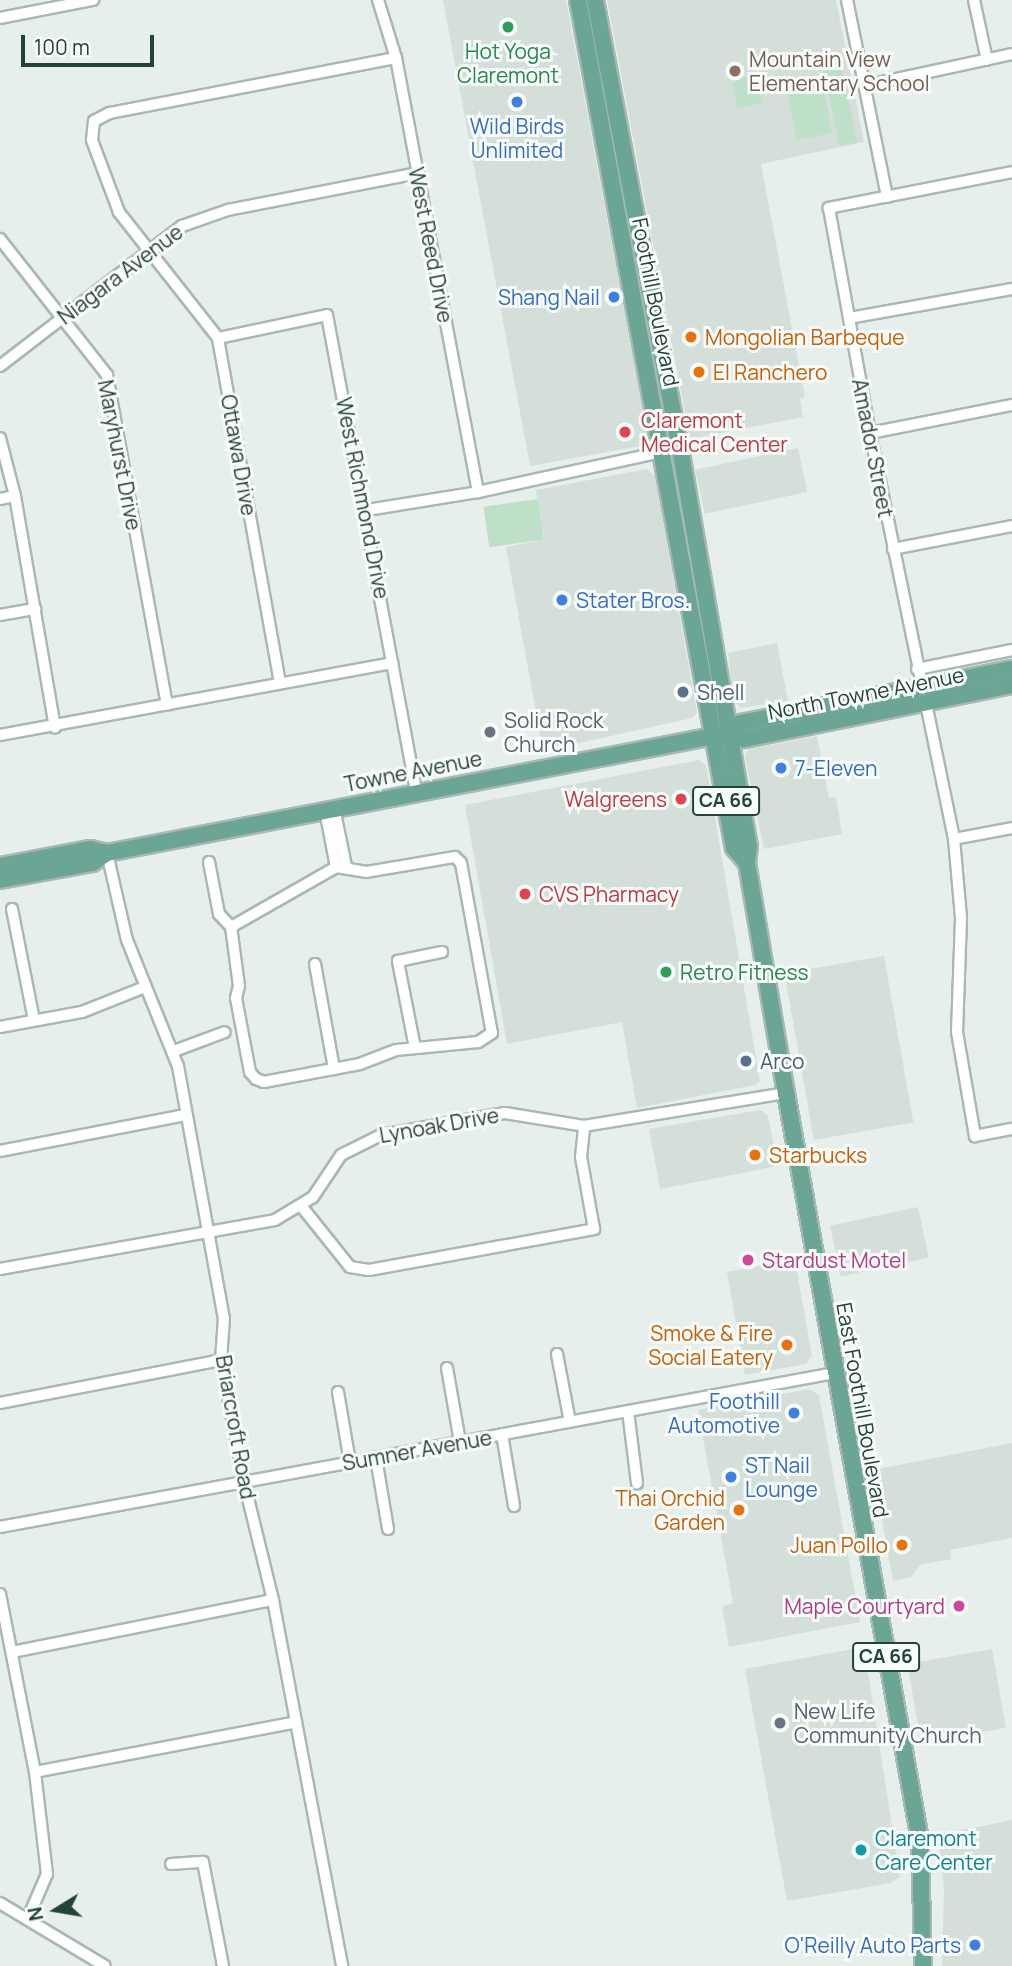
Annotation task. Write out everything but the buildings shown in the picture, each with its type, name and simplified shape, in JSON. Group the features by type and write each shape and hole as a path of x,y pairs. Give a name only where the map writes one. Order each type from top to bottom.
{"main road":[{"name":"Foothill Boulevard","path":"578,0 663,450 721,734"},
{"name":"Foothill Boulevard","path":"595,0 680,448 721,734"},
{"name":"Towne Avenue","path":"0,880 92,863 107,853 721,734 741,723 925,695 1012,669"},
{"name":"North Towne Avenue","path":"925,695 1012,685"},
{"name":"East Foothill Boulevard","path":"721,734 734,848 747,863 834,1373 920,1840 923,1966"},
{"name":"Towne Avenue","path":"0,866 90,849 107,853"}],"street":[{"path":"0,18 93,0"},
{"name":"West Reed Drive","path":"378,0 396,58 478,492"},
{"path":"847,0 887,197 1012,172"},
{"path":"974,0 987,60"},
{"path":"864,86 1012,54"},
{"name":"Ottawa Drive","path":"280,683 218,338 119,212 103,177 92,140 94,121 110,113 396,58"},
{"name":"Niagara Avenue","path":"0,366 62,314 149,248 207,215 418,173"},
{"name":"Amador Street","path":"887,197 829,208 870,433 954,839 961,897 957,1032 975,1136 1012,1129"},
{"name":"Maryhurst Drive","path":"0,239 62,314 107,375 167,705"},
{"path":"849,318 1012,289"},
{"name":"West Richmond Drive","path":"218,338 327,315 367,510 416,792"},
{"path":"870,433 1012,405"},
{"path":"0,438 15,496 55,728"},
{"path":"367,510 478,492 680,448"},
{"path":"0,499 15,496"},
{"path":"893,549 1012,526"},
{"path":"0,615 34,608"},
{"path":"917,669 1012,650"},
{"path":"0,735 55,728 392,663"},
{"path":"330,809 341,866"},
{"path":"954,839 1012,828"},
{"name":"Briarcroft Road","path":"107,853 122,925 145,987 174,1051 224,1318 221,1360 244,1482 274,1600 342,1966"},
{"path":"209,862 219,915 231,927 239,986 236,998 250,1072 264,1082 334,1069 415,1048 478,1042 492,1033 461,863 455,856 366,872 341,866 231,927"},
{"path":"12,909 34,1020"},
{"path":"415,1048 398,961 442,953"},
{"path":"315,964 334,1069"},
{"path":"0,1027 82,1012 145,987"},
{"path":"174,1051 225,1032"},
{"name":"Lynoak Drive","path":"0,1269 275,1220 302,1207 341,1155 367,1139 505,1113 584,1126 786,1093"},
{"path":"0,1151 186,1115"},
{"path":"302,1207 350,1267 369,1270 594,1229 581,1157 584,1126"},
{"path":"558,1354 570,1422"},
{"path":"0,1404 221,1360"},
{"path":"447,1368 460,1442"},
{"name":"Sumner Avenue","path":"0,1527 834,1373"},
{"path":"338,1392 350,1462"},
{"path":"628,1411 637,1483"},
{"path":"502,1434 514,1506"},
{"path":"376,1458 388,1529"},
{"path":"0,1594 35,1772 47,1874 27,1918"},
{"path":"12,1652 274,1600"},
{"path":"35,1772 296,1722"},
{"path":"171,1864 203,1862 223,1966"},
{"path":"0,1903 105,1966"}],"shaded area":[{"path":"443,0 566,0 648,437 641,446 530,466"},
{"path":"607,0 836,0 864,142 761,164 805,397 800,399 803,417 690,439"},
{"path":"798,448 807,492 705,514 695,470"},
{"path":"647,469 655,476 697,713 692,718 543,751 506,547 544,539 536,490"},
{"path":"777,643 788,701 741,708 733,700 728,653"},
{"path":"817,736 829,798 836,797 842,834 764,849 745,756 749,749"},
{"path":"699,760 706,765 760,1081 755,1085 637,1108 622,1022 507,1044 465,805"},
{"path":"884,956 913,1122 814,1140 785,974"},
{"path":"760,1110 768,1116 778,1166 660,1189 649,1129"},
{"path":"918,1207 929,1258 841,1277 830,1226"},
{"path":"795,1260 812,1356 806,1364 745,1375 727,1272"},
{"path":"809,1389 819,1395 860,1622 729,1647 722,1607 733,1603 698,1410"},
{"path":"1012,1443 1012,1538 950,1550 951,1559 920,1565 911,1577 893,1581 873,1470"},
{"path":"864,1647 900,1877 891,1883 787,1901 745,1669"},
{"path":"992,1649 1006,1728 921,1743 907,1664"},
{"path":"1012,1820 1012,1966 942,1966 944,1890 938,1835"}],"green space":[{"path":"841,66 857,142 840,146 823,70"},
{"path":"756,76 762,103 737,108 733,78"},
{"path":"822,81 832,133 797,140 787,88"},
{"path":"538,499 544,540 489,547 484,507"}],"place":[{"name":"Hot Yoga Claremont","path":"508,27"},
{"name":"Mountain View Elementary School","path":"735,71"},
{"name":"Wild Birds Unlimited","path":"517,102"},
{"name":"Shang Nail","path":"614,297"},
{"name":"Mongolian Barbeque","path":"691,337"},
{"name":"El Ranchero","path":"699,372"},
{"name":"Claremont Medical Center","path":"625,432"},
{"name":"Stater Bros.","path":"562,600"},
{"name":"Shell","path":"683,692"},
{"name":"Solid Rock Church","path":"490,732"},
{"name":"7-Eleven","path":"781,768"},
{"name":"Walgreens","path":"681,799"},
{"name":"CVS Pharmacy","path":"525,894"},
{"name":"Retro Fitness","path":"666,972"},
{"name":"Arco","path":"746,1061"},
{"name":"Starbucks","path":"755,1155"},
{"name":"Stardust Motel","path":"748,1260"},
{"name":"Smoke & Fire Social Eatery","path":"787,1345"},
{"name":"Foothill Automotive","path":"794,1413"},
{"name":"ST Nail Lounge","path":"731,1477"},
{"name":"Thai Orchid Garden","path":"739,1510"},
{"name":"Juan Pollo","path":"902,1545"},
{"name":"Maple Courtyard","path":"959,1606"},
{"name":"New Life Community Church","path":"780,1723"},
{"name":"Claremont Care Center","path":"861,1850"},
{"name":"O'Reilly Auto Parts","path":"975,1945"}]}
